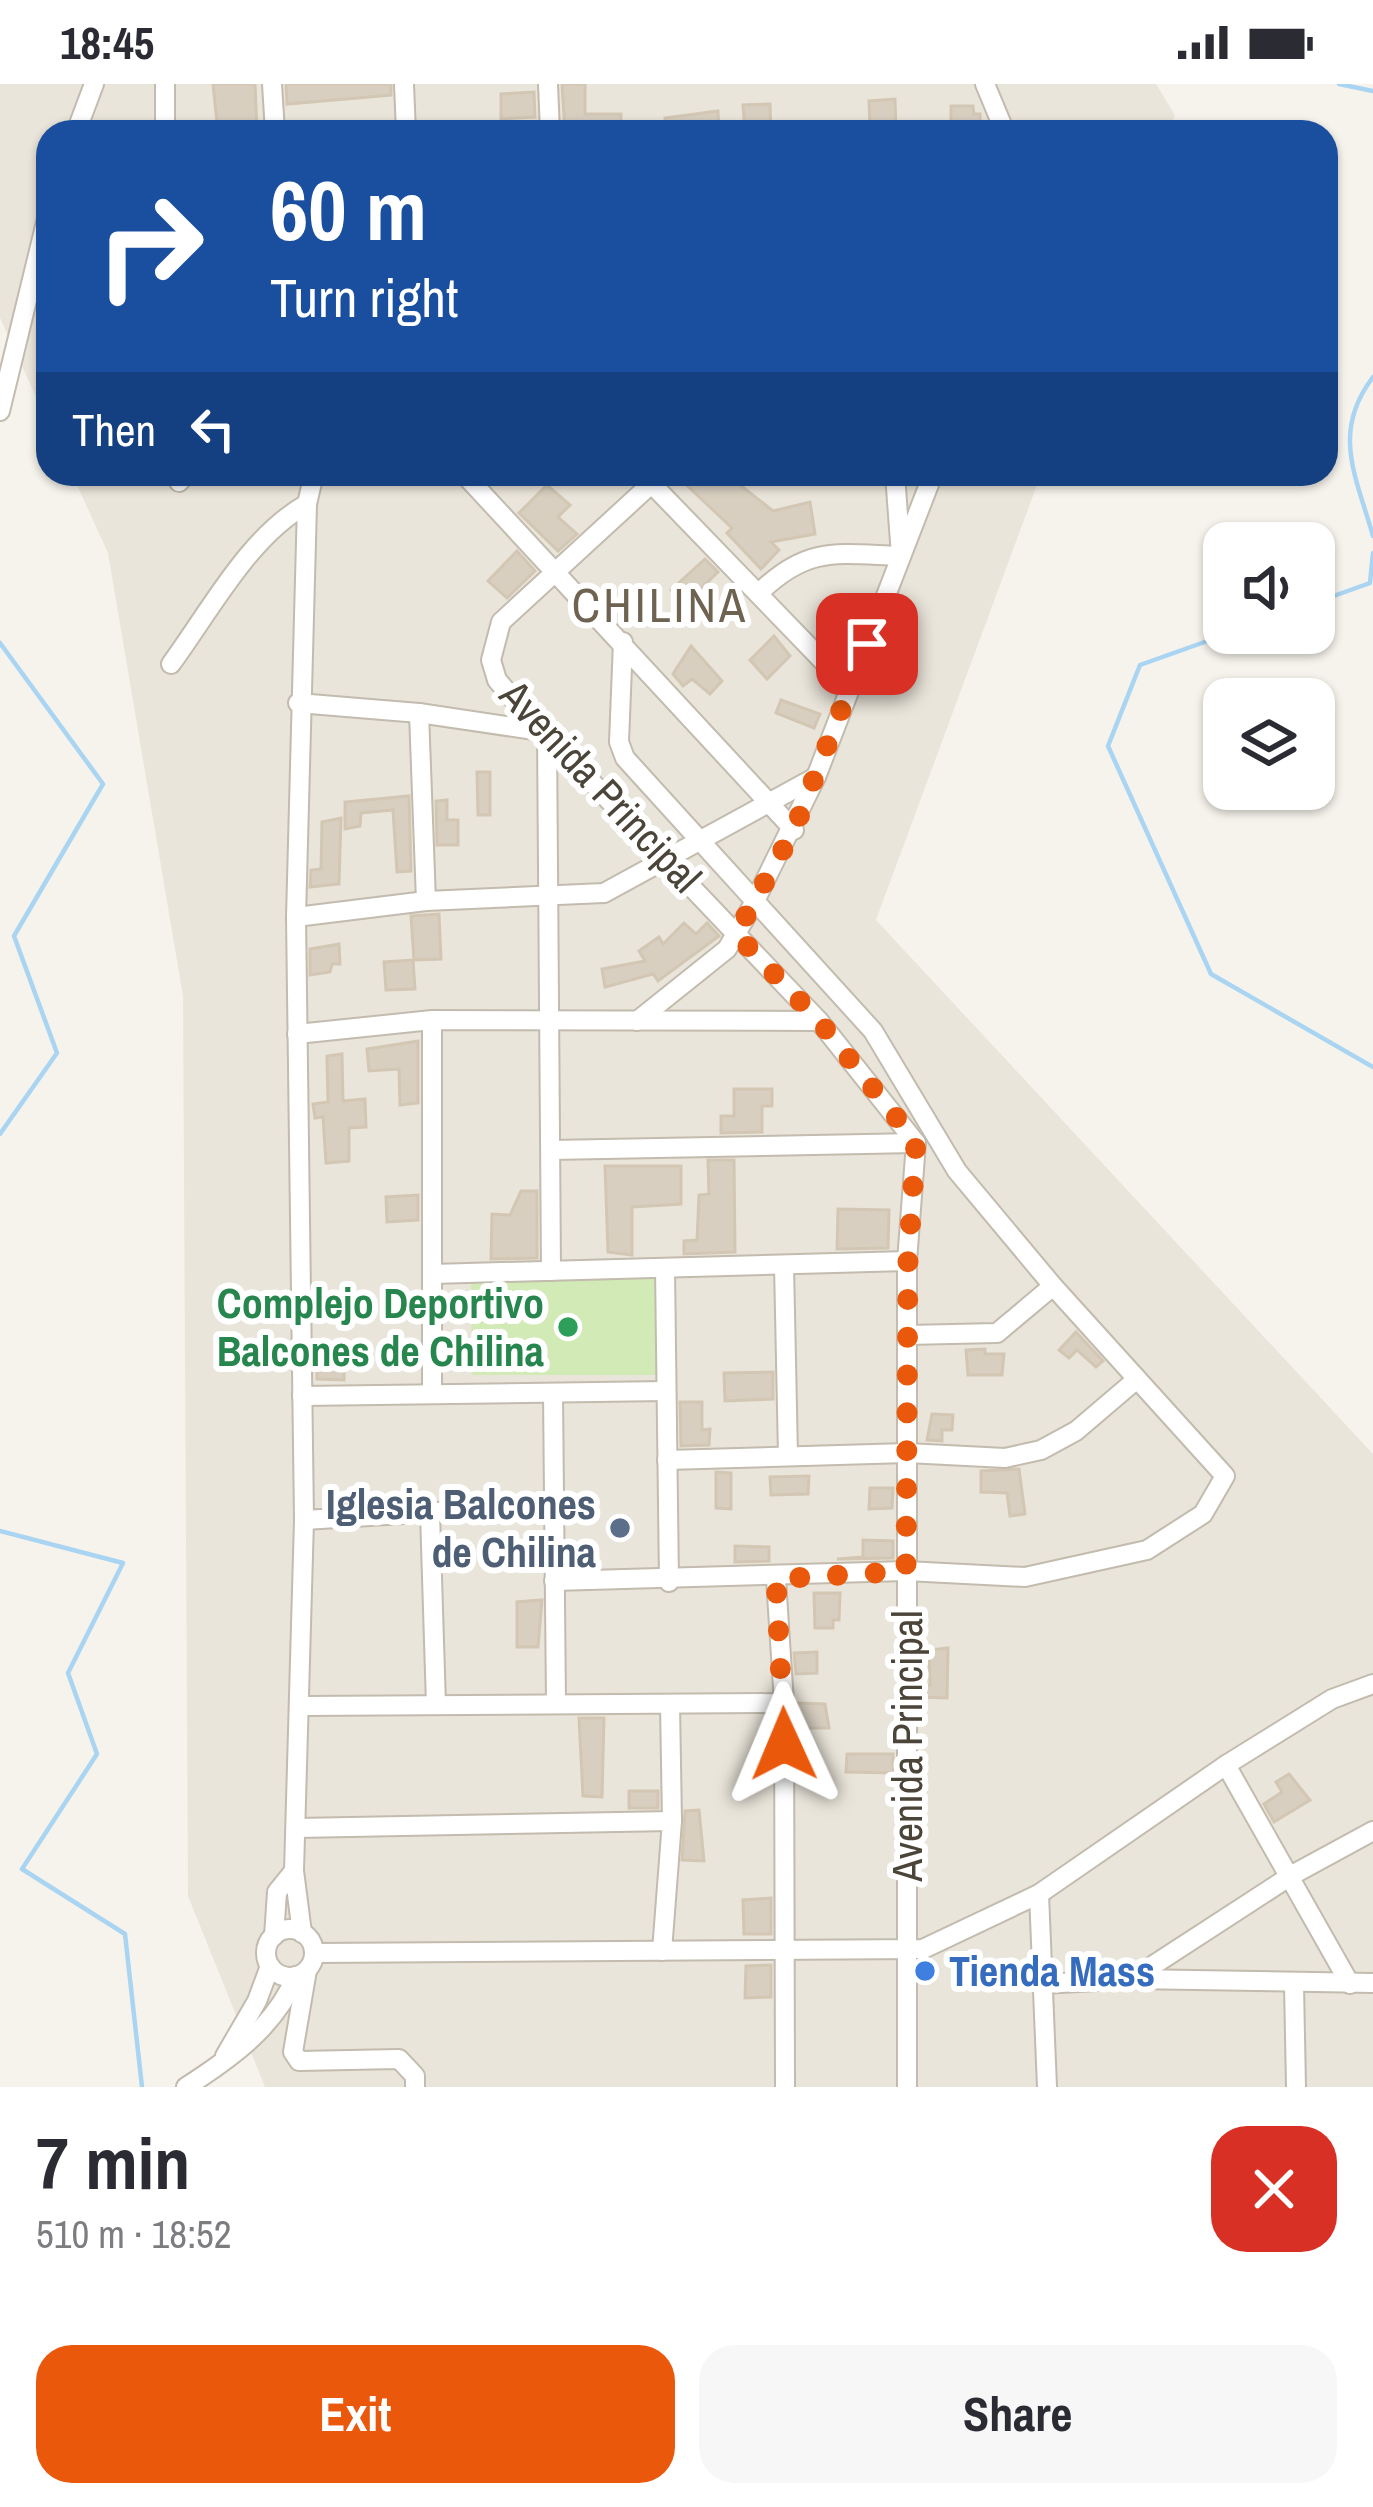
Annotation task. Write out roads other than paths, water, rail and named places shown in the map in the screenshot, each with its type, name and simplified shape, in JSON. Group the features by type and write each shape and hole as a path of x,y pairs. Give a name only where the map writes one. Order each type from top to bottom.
{"street":[{"path":"80,120 94,84"},
{"path":"165,84 165,120"},
{"path":"272,84 274,120"},
{"path":"404,84 406,120"},
{"path":"548,84 550,120"},
{"path":"985,84 1000,120"},
{"path":"0,411 36,263"},
{"path":"311,486 298,704 296,917 304,1520 295,1871 306,1966 301,2021 292,2052 299,2061 399,2059 415,2076 415,2087"},
{"path":"476,486 794,830"},
{"name":"Avenida Principal","path":"643,486 501,622 491,660 497,680 819,1021 916,1142 907,1335 907,2087"},
{"path":"661,486 850,689"},
{"path":"896,486 901,556"},
{"path":"638,1021 727,950 794,830 928,486"},
{"path":"171,664 256,549 288,514 307,504"},
{"path":"761,591 787,566 820,554 901,556"},
{"path":"554,1582 776,1579 906,1571 1025,1577 1147,1550 1204,1514 1225,1476 1053,1286 957,1171 873,1031 625,758 619,742 623,642"},
{"path":"298,704 419,713 547,732 551,1271"},
{"path":"419,713 426,901"},
{"path":"296,917 426,901 604,893 816,777"},
{"path":"297,1034 432,1020 819,1021"},
{"path":"432,1020 432,1394"},
{"path":"550,1150 916,1142"},
{"path":"432,1274 908,1261"},
{"path":"784,1264 788,1456"},
{"path":"665,1268 669,1582"},
{"path":"907,1335 997,1334 1053,1286"},
{"path":"667,1460 907,1453 1005,1458 1041,1450 1076,1431 1137,1379"},
{"path":"302,1396 666,1391"},
{"path":"553,1393 556,1704"},
{"path":"304,1520 554,1505"},
{"path":"430,1513 436,1705"},
{"path":"776,1579 784,1703 785,2087"},
{"path":"269,1966 286,1977 306,1966 662,1951 923,1949 1039,1894 1226,1766 1332,1700 1373,1684"},
{"path":"302,1706 784,1703"},
{"path":"662,1951 672,1821 670,1704"},
{"path":"1226,1766 1351,1984"},
{"path":"297,1828 672,1821"},
{"path":"1132,1979 1292,1875 1373,1831"},
{"path":"222,2061 257,2001 269,1966 266,1951 274,1936 277,1892 295,1871"},
{"path":"1039,1894 1046,2087"},
{"path":"274,1936 287,1930 302,1933"},
{"path":"185,2087 254,2037 278,2012 306,1966"},
{"path":"1043,1984 1132,1979 1373,1983"},
{"path":"1294,1984 1296,2087"},
{"path":"254,2037 301,2021"}],"waterway":[{"path":"1339,84 1373,91"},
{"path":"1373,377 1360,397 1350,436 1354,474 1373,536"},
{"path":"1335,596 1370,583 1373,553"},
{"path":"0,643 103,784 14,936 57,1053 0,1134"},
{"path":"1203,643 1140,665 1108,746 1211,974 1373,1067"},
{"path":"0,1531 123,1563 68,1673 97,1754 22,1869 125,1934 142,2087"}],"place":[{"name":"Complejo Deportivo Balcones de Chilina","path":"568,1327"},
{"name":"Iglesia Balcones de Chilina","path":"620,1528"},
{"name":"Tienda Mass","path":"925,1971"}],"district":[{"name":"CHILINA","path":"660,604"}]}
